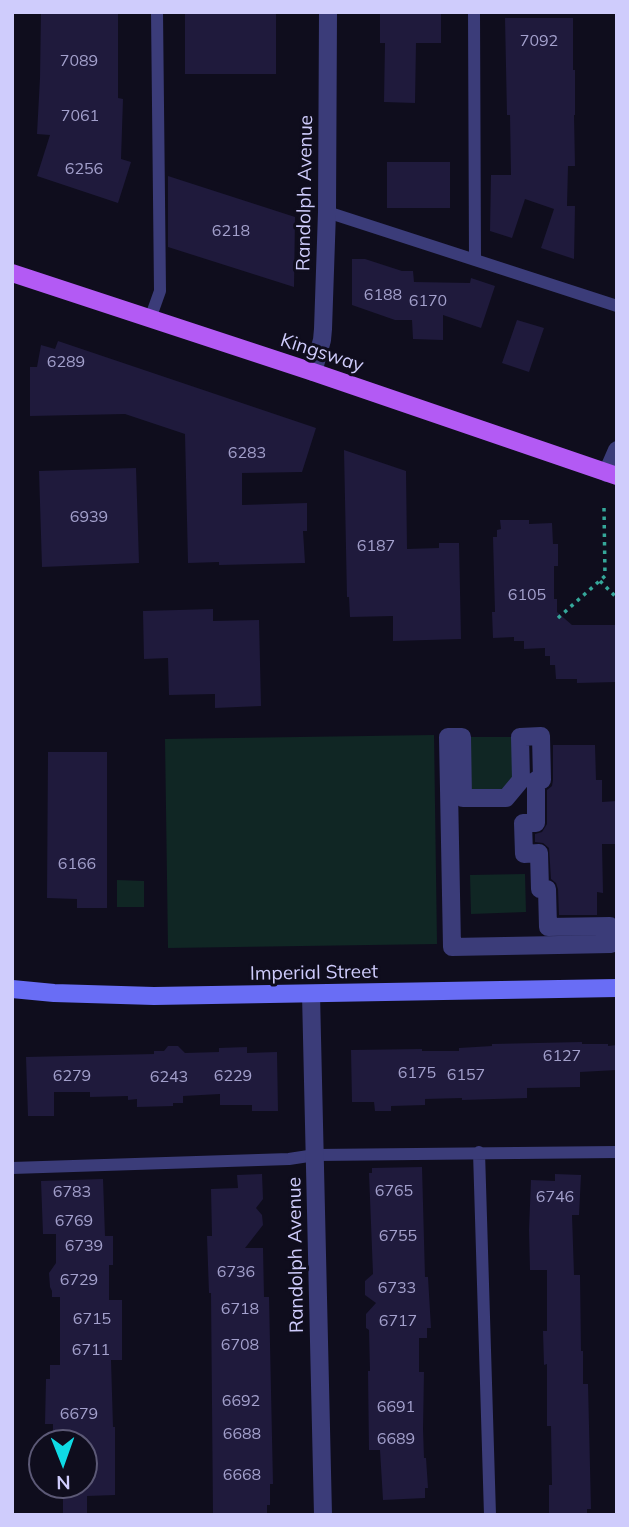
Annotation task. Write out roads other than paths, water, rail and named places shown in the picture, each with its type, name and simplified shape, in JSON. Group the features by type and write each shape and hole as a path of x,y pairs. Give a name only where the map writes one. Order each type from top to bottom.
{"main road":[{"name":"Kingsway","path":"12,273 612,474"}],"street":[{"name":"Randolph Avenue","path":"313,372 322,341 327,212 328,12"},
{"path":"612,474 617,450"},
{"path":"541,736 542,780 536,780 536,823 523,823 524,854 539,853 540,889 547,889 548,927 610,926 611,944 452,947 448,737 462,737 463,799 506,798 521,780 520,737 541,736"},
{"name":"Imperial Street","path":"12,989 141,996 617,988"},
{"name":"Randolph Avenue","path":"311,994 323,1515"}],"lane":[{"path":"150,319 160,291 157,12"},
{"path":"474,12 475,260"},
{"path":"327,212 617,306"},
{"path":"479,1152 490,1515"},
{"path":"12,1168 289,1159 315,1155 617,1152"}]}
